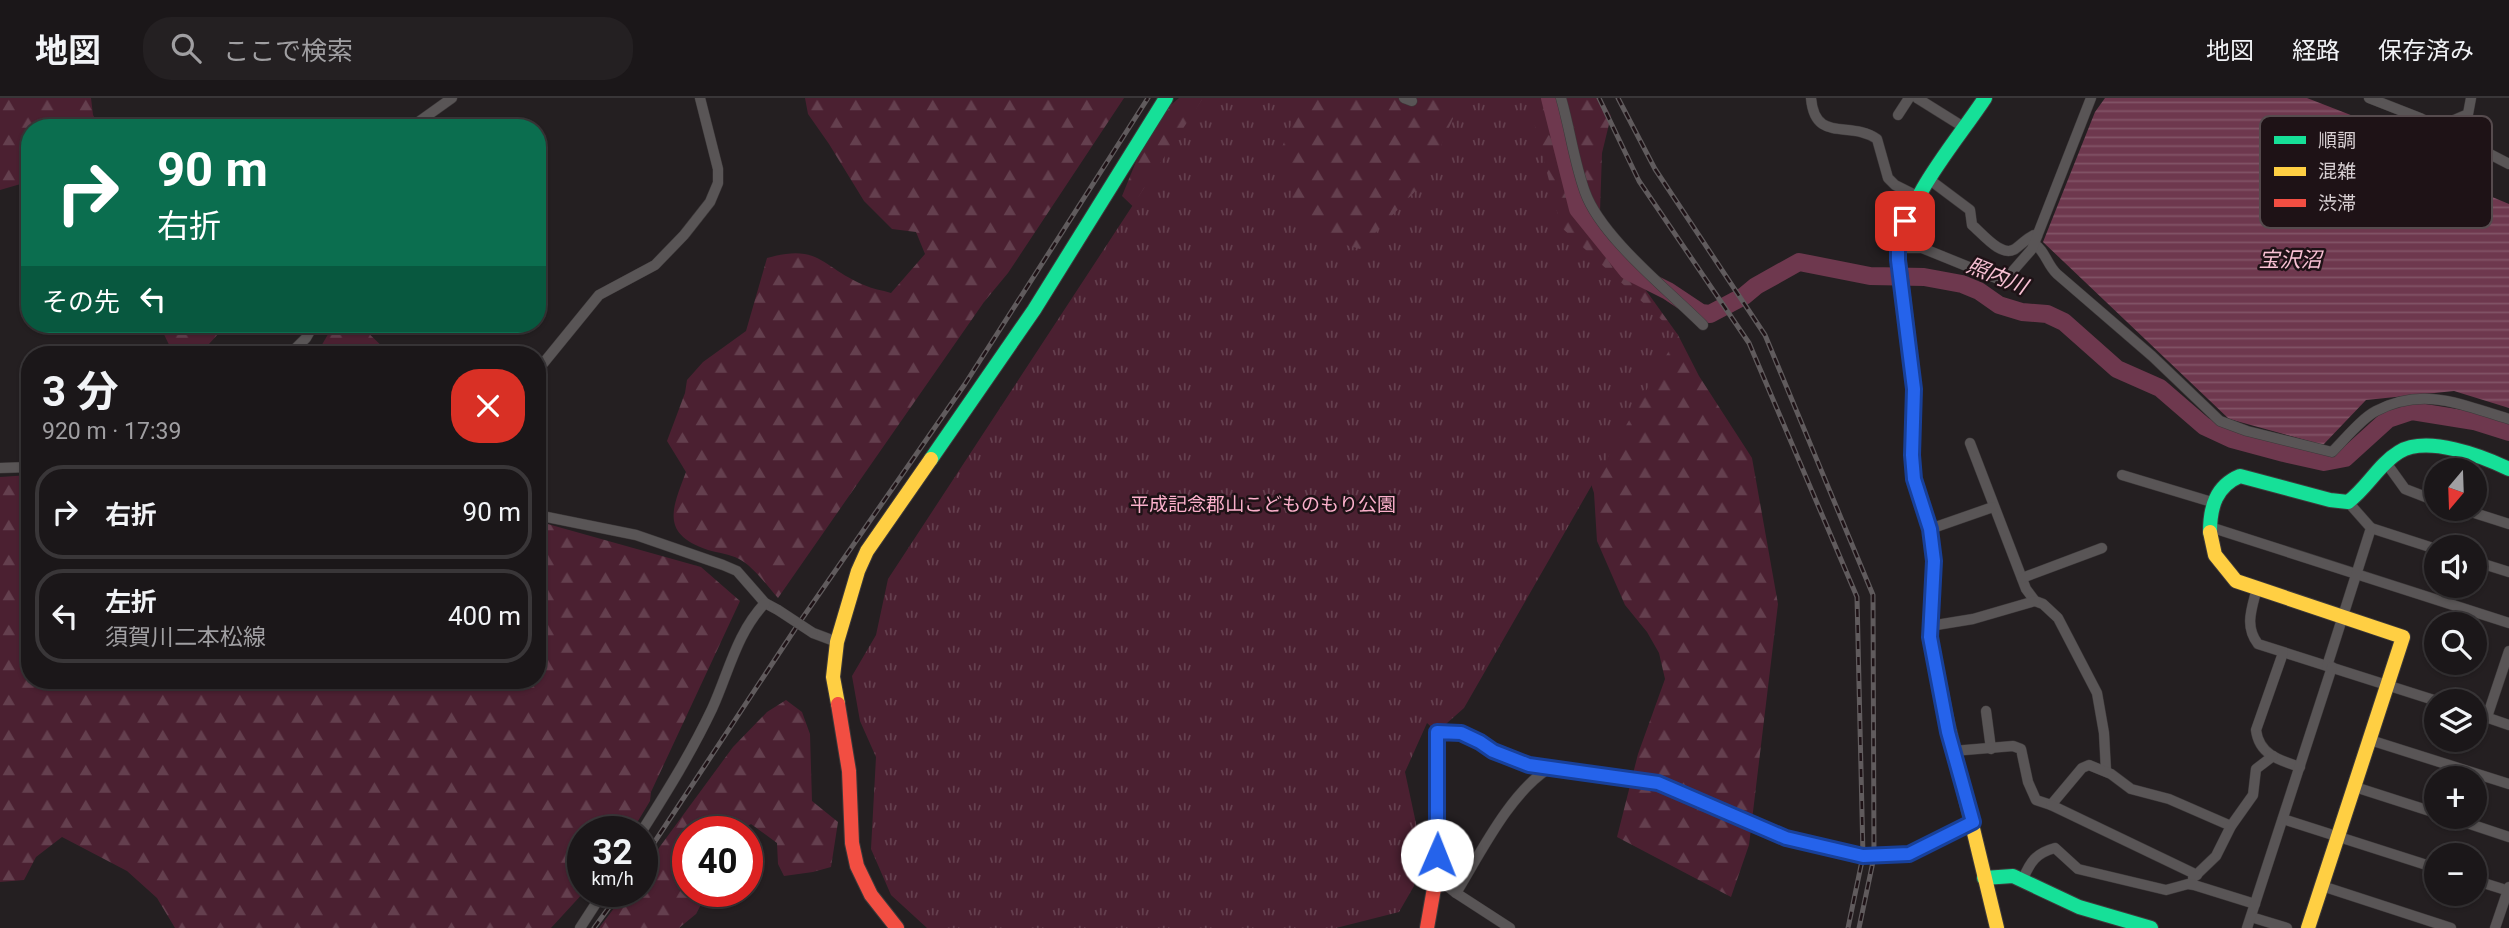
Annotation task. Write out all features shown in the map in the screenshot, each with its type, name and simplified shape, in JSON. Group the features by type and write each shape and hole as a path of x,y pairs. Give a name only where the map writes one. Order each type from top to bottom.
{"street":[{"path":"423,119 452,98"},
{"path":"546,360 592,301 610,287 655,265 710,202 718,183 718,169 700,98"},
{"path":"897,928 871,895 857,866 852,843 849,771 833,677 838,642 858,571 867,551 1034,310 1166,98"},
{"path":"1561,98 1585,192 1598,217 1612,237 1703,325"},
{"path":"1811,98 1816,117 1824,127 1854,131 1877,139 1888,178 1895,186 1919,197"},
{"path":"1898,115 1909,98"},
{"path":"1917,98 1965,128"},
{"path":"1985,98 1905,221 1898,254 1914,389 1914,479 1930,529 1934,561 1930,626 1938,684 1997,928"},
{"path":"1898,254 1922,248 1996,278 2014,272 2035,240 2091,98"},
{"path":"2369,98 2389,102 2417,116"},
{"path":"2463,116 2471,108 2471,98"},
{"path":"2492,155 2509,164"},
{"path":"1930,180 1970,210 1972,225 1995,246 2012,250 2034,235 2048,264 2057,274 2152,356 2220,421 2247,431 2332,452 2375,411 2410,400 2437,398 2509,419"},
{"path":"1970,443 2029,595 2058,618 2097,693 2104,733 2106,771"},
{"path":"2348,502 2386,464 2405,449 2418,446 2478,456 2509,469"},
{"path":"2386,464 2405,489 2424,496"},
{"path":"0,468 21,467"},
{"path":"2122,475 2215,503"},
{"path":"2308,928 2403,637 2235,581 2215,554 2210,537 2210,517 2225,483 2240,476 2330,500 2348,502 2371,528 2424,545"},
{"path":"1930,529 1993,507"},
{"path":"546,517 636,535 737,571 765,603 813,632 838,642"},
{"path":"2487,517 2509,524"},
{"path":"2210,527 2509,623"},
{"path":"2247,928 2300,767 2371,528"},
{"path":"2022,578 2102,548"},
{"path":"2487,565 2509,572"},
{"path":"2257,588 2249,623 2252,637 2258,643 2424,697"},
{"path":"1930,626 1973,619 2035,601"},
{"path":"652,816 682,769 712,707 746,625 765,603"},
{"path":"2509,651 2487,718 2509,725"},
{"path":"2283,653 2256,730 2257,740 2262,748 2273,756 2300,767"},
{"path":"1986,711 1991,749"},
{"path":"1427,928 1436,877 1437,732 1456,731 1493,751 1529,765 1658,783 1786,838 1863,856 1909,854 1973,822"},
{"path":"2370,740 2509,784"},
{"path":"1953,751 2013,746 2021,749 2028,782 2036,800 2197,875"},
{"path":"2023,880 2034,857 2045,850 2055,848 2078,869 2166,890 2188,884 2217,856 2231,826 2253,795 2256,769 2273,756"},
{"path":"2050,805 2082,768 2089,765 2106,771 2131,789 2169,799 2231,826"},
{"path":"1456,893 1513,803 1535,778 1548,769"},
{"path":"2355,787 2424,809"},
{"path":"2283,819 2424,864"},
{"path":"2485,829 2509,837"},
{"path":"1984,878 2013,876 2079,907 2151,928"},
{"path":"1436,877 1510,928"},
{"path":"2188,884 2255,904"},
{"path":"2487,884 2509,890 2495,928"},
{"path":"2322,886 2451,928"},
{"path":"580,928 594,907"},
{"path":"2251,917 2287,928"}],"green space":[{"path":"0,98 91,98 95,119 21,119 21,184 0,190"},
{"path":"805,98 1124,98 1008,273 984,302 778,598 744,562 693,544 676,528 674,509 686,472 667,441 685,393 687,380 703,362 746,331 767,258 798,253 810,255 870,288 891,293 925,254 916,232 892,229 864,201 808,114"},
{"path":"1179,98 1601,98 1611,116 1602,153 1600,212 1610,246 1678,335 1699,376 1752,458 1778,604 1749,845 1731,897 1617,837 1638,754 1665,679 1659,653 1647,632 1625,605 1597,541 1594,493 1582,456 1145,218 1122,196 1153,120"},
{"name":"平成記念郡山こどものもり公園","path":"1203,98 1302,98 1278,157 1308,234 1360,249 1426,180 1462,98 1528,99 1561,227 1678,335 1464,708 1437,732 1427,723 1405,772 1417,828 1414,886 1399,912 1336,928 927,928 891,895 871,849 876,757 860,721 852,676 876,635 888,579"},
{"path":"163,333 218,333 207,346 170,346"},
{"path":"329,333 368,333 382,346 321,346"},
{"path":"21,476 21,689 546,689 546,524 701,567 740,601 641,816 567,816 567,907 570,907 551,928 175,928 157,898 127,871 62,837 36,857 24,880 0,882 0,477"},
{"path":"786,700 802,712 810,734 812,801 838,822 831,867 784,876 778,864 777,843 763,833 763,816 682,816 733,747 767,712"},
{"path":"672,830 672,907 700,907 696,914 679,928 599,928 615,907 658,907 658,849"}],"water":[{"name":"宝沢沼","path":"2105,98 2307,98 2353,116 2260,116 2260,228 2492,228 2492,197 2509,204 2509,408 2454,391 2366,400 2323,445 2229,419 2043,242 2095,112"}],"waterway":[{"name":"照内川","path":"1550,98 1578,209 1628,271 1668,291 1701,313 1710,314 1799,262 1870,276 1924,277 1962,284 1979,291 1999,305 2022,312 2047,314 2064,322 2117,369 2160,388 2204,426 2232,439 2284,453 2324,462 2345,458 2388,419 2412,411 2474,421 2509,432"}],"railway":[{"path":"658,837 799,623 965,384 1148,98"},
{"path":"1599,98 1639,181 1749,343 1857,597 1863,856 1848,928"},
{"path":"1618,98 1655,169 1765,335 1873,595 1874,857 1859,928"},
{"path":"594,928 609,907"}],"traffic: fast":[{"path":"931,459 1034,310 1166,98"},
{"path":"1946,717 1930,637 1934,561 1930,529 1914,479 1914,389 1898,253 1903,232 1921,191 1985,98"},
{"path":"2210,532 2211,514 2216,498 2225,485 2240,476 2330,500 2348,502 2392,457 2411,447 2439,446 2454,449 2509,469"},
{"path":"1984,878 2013,876 2079,907 2151,928"}],"traffic: slow":[{"path":"838,704 833,677 837,642 858,571 867,551 931,459"},
{"path":"2210,532 2215,555 2236,581 2403,637 2308,928"},
{"path":"1946,717 1997,928"}],"traffic: jam":[{"path":"838,704 849,771 852,843 857,866 871,895 897,928"},
{"path":"1427,928 1436,877 1437,732"}],"route":[{"path":"1437,855 1437,732 1456,731 1493,751 1529,765 1658,783 1786,838 1863,856 1909,854 1973,822 1948,732 1930,637 1934,561 1930,529 1914,479 1914,389 1898,260 1898,242 1905,221"}]}
